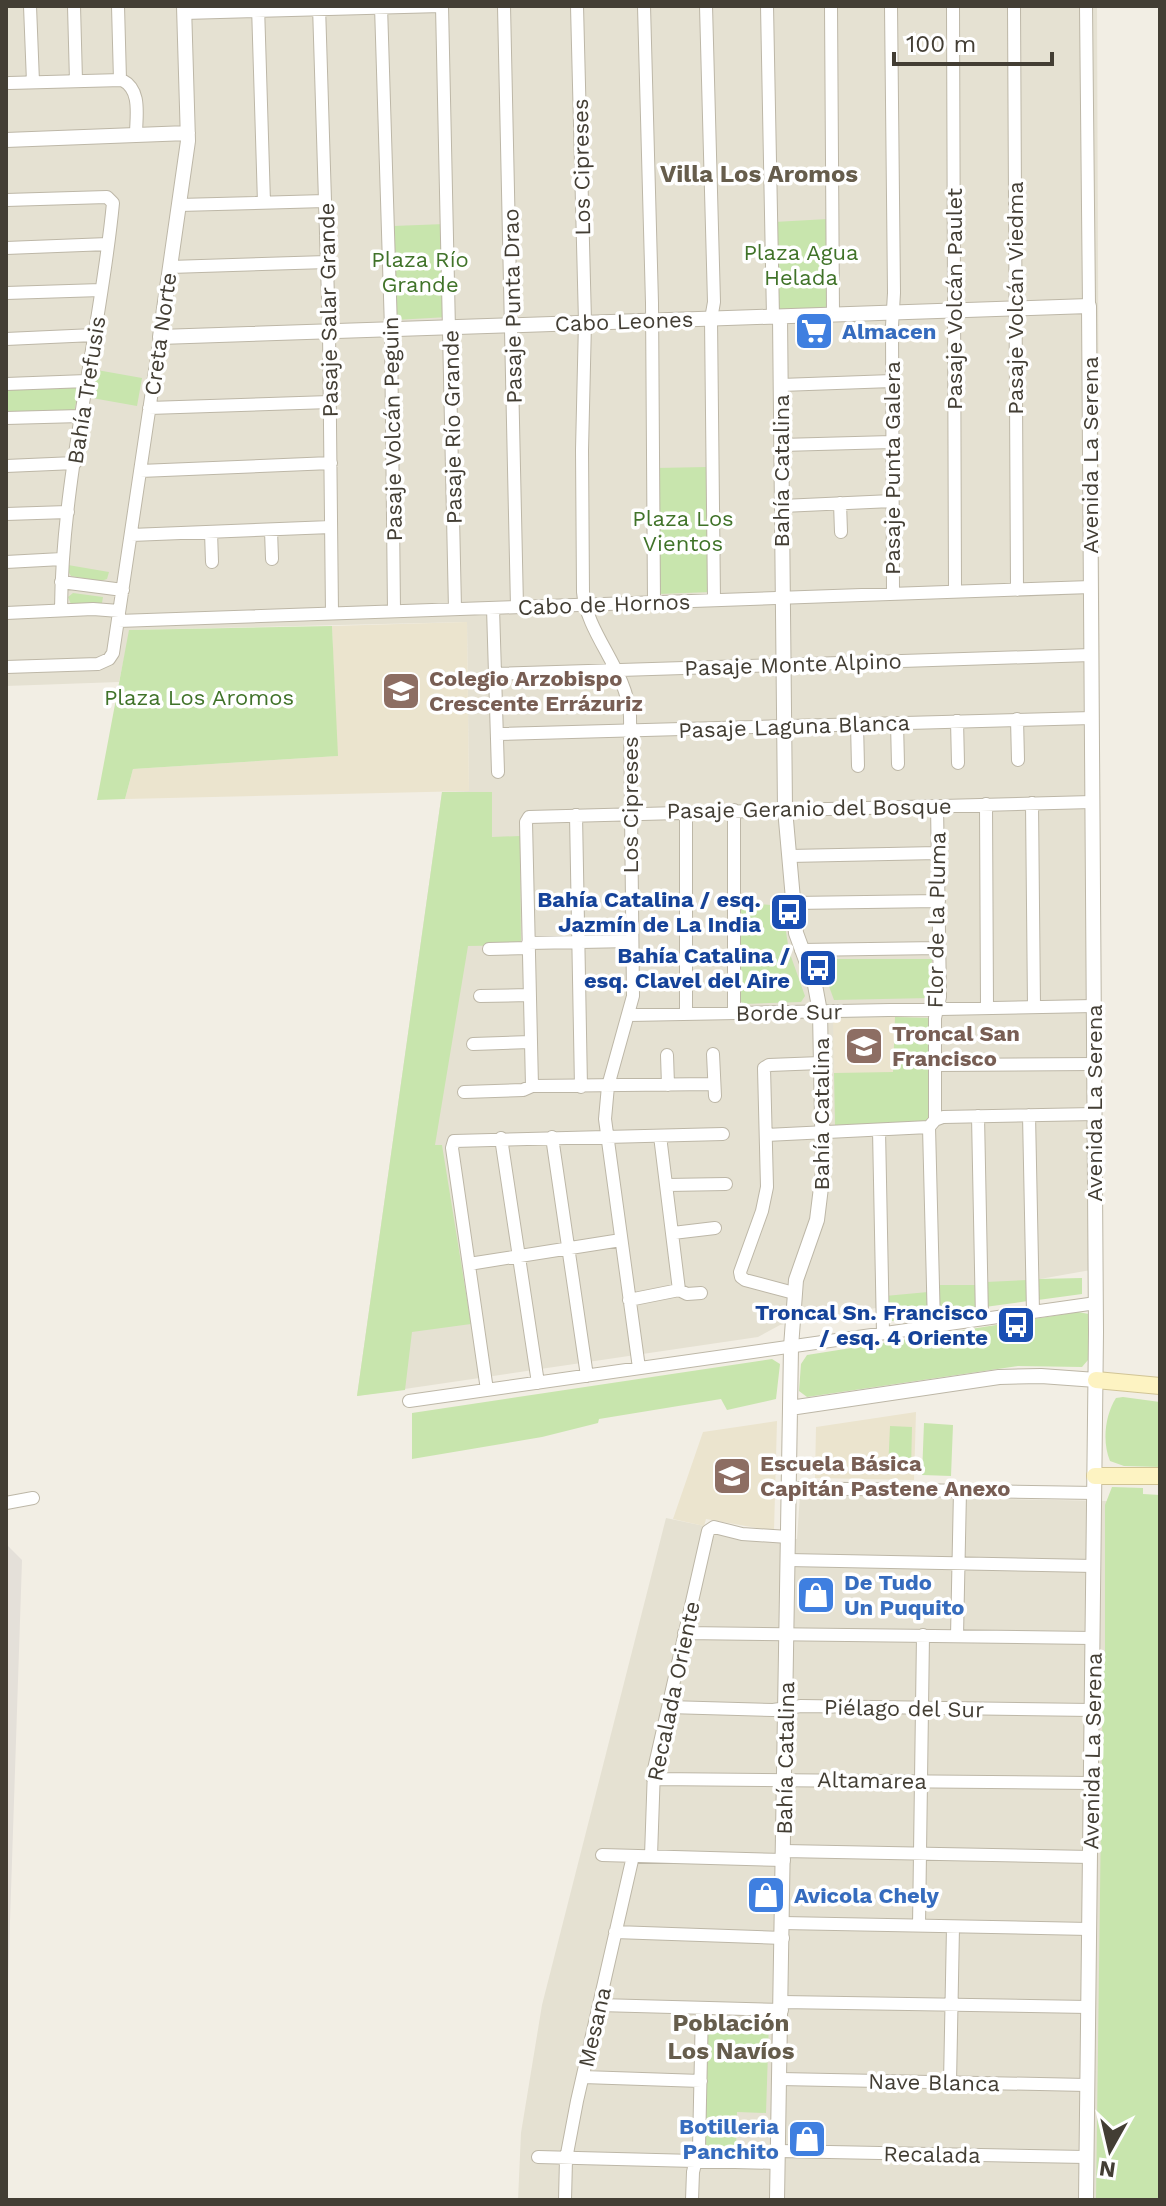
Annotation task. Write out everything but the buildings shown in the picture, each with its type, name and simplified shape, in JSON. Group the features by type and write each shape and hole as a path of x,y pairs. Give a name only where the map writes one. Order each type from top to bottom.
{"main road":[{"path":"1096,1380 1160,1386"},
{"path":"1095,1484 1160,1476"}],"street":[{"path":"30,6 33,82"},
{"path":"74,6 76,81"},
{"path":"118,6 120,80"},
{"path":"184,10 442,6"},
{"name":"Pasaje Río Grande","path":"442,6 455,609"},
{"name":"Pasaje Punta Drao","path":"504,6 517,607"},
{"name":"Los Cipreses","path":"577,6 585,322 582,450 585,604 628,700 630,730 633,989 629,1015 608,1086 606,1137 639,1368"},
{"path":"644,6 652,303 654,602"},
{"path":"706,6 714,302 711,319 714,600"},
{"name":"Bahía Catalina","path":"767,6 776,317 781,385 785,809 793,903 801,950 815,985 820,1012 822,1133 821,1204 794,1293 791,1347 777,2200"},
{"path":"831,6 833,314"},
{"name":"Pasaje Punta Galera","path":"891,6 893,594"},
{"name":"Pasaje Volcán Paulet","path":"953,6 955,592"},
{"name":"Pasaje Volcán Viedma","path":"1014,6 1017,590"},
{"name":"Avenida La Serena","path":"1086,6 1096,1303 1086,2200"},
{"name":"Pasaje Volcán Peguin","path":"381,7 391,329 394,611"},
{"path":"258,8 264,203"},
{"name":"Pasaje Salar Grande","path":"319,8 329,331 332,613"},
{"name":"Creta Norte","path":"6,667 98,664 109,659 113,653 188,133 184,10"},
{"path":"9,83 120,80 129,83 134,90 136,135"},
{"path":"6,140 188,133"},
{"name":"Bahía Trefusis","path":"6,200 105,197 112,199 113,205 68,512 62,559 61,610"},
{"path":"179,205 325,201"},
{"path":"6,248 108,244"},
{"path":"170,267 327,262"},
{"path":"6,293 101,290"},
{"name":"Cabo Leones","path":"160,337 1089,306"},
{"path":"6,339 94,335"},
{"path":"6,384 87,381"},
{"path":"781,385 892,381"},
{"path":"149,408 330,402"},
{"path":"6,418 81,416"},
{"path":"781,445 892,442"},
{"path":"6,466 75,463"},
{"path":"140,471 331,463"},
{"path":"782,506 892,501"},
{"path":"840,503 841,532"},
{"path":"6,514 68,512"},
{"path":"131,535 331,527"},
{"path":"271,530 272,559"},
{"path":"211,532 212,562"},
{"path":"6,562 62,559"},
{"path":"61,582 123,590"},
{"name":"Cabo de Hornos","path":"6,613 61,610 119,616 332,613 1091,587"},
{"path":"493,608 498,772"},
{"name":"Pasaje Monte Alpino","path":"495,674 1091,655"},
{"name":"Pasaje Laguna Blanca","path":"497,734 1092,718"},
{"path":"1017,719 1018,760"},
{"path":"957,721 958,763"},
{"path":"897,723 898,764"},
{"path":"857,724 858,766"},
{"name":"Pasaje Geranio del Bosque","path":"528,945 527,818 686,811 1092,802"},
{"path":"1032,803 1034,1007"},
{"path":"986,804 987,1008"},
{"name":"Flor de la Pluma","path":"934,1326 932,1123 940,997 937,806"},
{"path":"734,810 734,1013"},
{"path":"686,811 686,1014"},
{"path":"576,815 581,1087"},
{"path":"789,856 938,853"},
{"path":"793,903 939,901"},
{"path":"489,949 632,941"},
{"path":"528,945 532,1086"},
{"path":"801,950 939,948"},
{"path":"480,996 529,995"},
{"name":"Borde Sur","path":"629,1015 1094,1006"},
{"path":"473,1044 530,1042"},
{"path":"464,1092 523,1090 532,1086 668,1085 714,1090 713,1054"},
{"path":"667,1055 668,1085"},
{"path":"794,1293 741,1277 745,1254 766,1195 765,1066 821,1063"},
{"path":"935,1065 1094,1064"},
{"path":"766,1135 879,1130 978,1116 1095,1114"},
{"path":"1029,1115 1033,1312"},
{"path":"978,1116 982,1319"},
{"path":"879,1130 883,1333"},
{"path":"487,1390 452,1148 454,1141 723,1134"},
{"path":"660,1136 679,1290"},
{"path":"552,1137 587,1376"},
{"path":"501,1138 538,1383"},
{"path":"667,1185 726,1184"},
{"path":"673,1233 715,1228"},
{"path":"469,1264 621,1240"},
{"path":"629,1300 679,1290 687,1294 701,1293"},
{"path":"409,1401 1096,1303"},
{"path":"790,1408 999,1377 1096,1380"},
{"path":"789,1488 960,1491 1095,1484"},
{"path":"957,1636 960,1491"},
{"path":"6,1503 33,1498"},
{"name":"Recalada Oriente","path":"651,1856 653,1779 707,1533 710,1528 749,1535 788,1537"},
{"path":"788,1560 1094,1566"},
{"path":"684,1633 1093,1638"},
{"path":"919,1926 923,1635"},
{"name":"Piélago del Sur","path":"668,1707 1092,1710"},
{"name":"Altamarea","path":"653,1779 1091,1783"},
{"path":"602,1855 920,1853 1090,1857"},
{"name":"Mesana","path":"565,2200 566,2159 633,1856"},
{"path":"615,1932 919,1926 1089,1929"},
{"path":"950,2083 953,1927"},
{"path":"599,2005 702,2008 1088,2007"},
{"path":"692,2200 693,2172 699,2148 702,2008"},
{"path":"583,2077 701,2081"},
{"name":"Nave Blanca","path":"780,2079 1087,2085"},
{"name":"Recalada","path":"538,2157 696,2161 778,2157 1086,2157"}],"shaded area":[{"path":"6,6 1097,6 1102,1268 780,1325 758,1337 357,1396 442,792 469,791 467,622 130,630 119,682 6,686"},
{"name":"Colegio Arzobispo Crescente Errázuriz","path":"467,622 469,791 125,799 133,769 337,756 332,626"},
{"name":"Troncal San Francisco","path":"895,1017 894,1073 834,1073 833,1019"},
{"path":"916,1412 914,1480 815,1478 816,1427"},
{"name":"Escuela Básica Capitán Pastene Anexo","path":"777,1421 774,1531 706,1519 704,1526 673,1519 703,1432"},
{"path":"800,1495 1107,1501 1160,2200 518,2200 521,2133 542,2005 666,1518 738,1533 797,1539"},
{"path":"6,1544 22,1560 8,1981 6,1980"}],"green space":[{"name":"Plaza Agua Helada","path":"828,219 829,308 775,310 774,222"},
{"name":"Plaza Río Grande","path":"445,224 448,317 395,320 393,226"},
{"path":"97,370 142,378 137,406 92,398"},
{"path":"79,386 74,413 6,414 6,389"},
{"name":"Plaza Los Vientos","path":"707,467 710,592 660,594 656,468"},
{"path":"68,565 109,572 107,579 101,581 71,576"},
{"path":"73,593 103,597 102,603 71,604 68,597"},
{"name":"Plaza Los Aromos","path":"332,626 338,756 133,769 125,799 97,800 129,630"},
{"path":"442,792 492,792 492,837 520,836 521,945 468,946 435,1145 442,1145 471,1324 412,1332 405,1390 357,1396"},
{"path":"737,902 782,906 789,951 805,996 801,1002 743,1004 738,998"},
{"path":"819,959 932,959 931,998 834,1000"},
{"path":"895,1017 930,1018 932,1118 926,1123 835,1125 834,1073 893,1072"},
{"path":"1082,1278 1082,1294 1038,1300 1037,1279"},
{"path":"1028,1280 1028,1301 985,1307 986,1282"},
{"path":"937,1285 978,1285 980,1309 937,1314"},
{"path":"928,1292 929,1315 886,1322 885,1296"},
{"path":"1078,1312 1089,1314 1088,1360 1082,1367 1018,1366 807,1397 799,1391 801,1364 807,1355"},
{"path":"772,1359 780,1364 776,1399 727,1410 721,1399 599,1419 598,1423 542,1437 412,1459 412,1413"},
{"path":"1116,1398 1160,1402 1160,1467 1124,1466 1110,1461 1105,1437 1107,1420"},
{"path":"924,1423 953,1425 951,1476 922,1475"},
{"path":"890,1426 912,1427 911,1471 888,1470"},
{"path":"1112,1487 1143,1488 1143,1494 1160,1495 1160,2200 1096,2200 1105,1505"},
{"path":"706,2020 769,2021 766,2113 737,2112 736,2151 704,2150"}],"place":[{"name":"Almacen","path":"814,331"},
{"name":"Colegio Arzobispo Crescente Errázuriz","path":"401,691"},
{"name":"Bahía Catalina / esq. Jazmín de La India","path":"789,912"},
{"name":"Bahía Catalina / esq. Clavel del Aire","path":"818,968"},
{"name":"Troncal San Francisco","path":"864,1046"},
{"name":"Troncal Sn. Francisco / esq. 4 Oriente","path":"1016,1325"},
{"name":"Escuela Básica Capitán Pastene Anexo","path":"732,1476"},
{"name":"De Tudo Un Puquito","path":"816,1595"},
{"name":"Avicola Chely","path":"766,1895"},
{"name":"Botilleria Panchito","path":"807,2139"}],"district":[{"name":"Villa Los Aromos","path":"759,174"},
{"name":"Población Los Navíos","path":"731,2037"}]}
